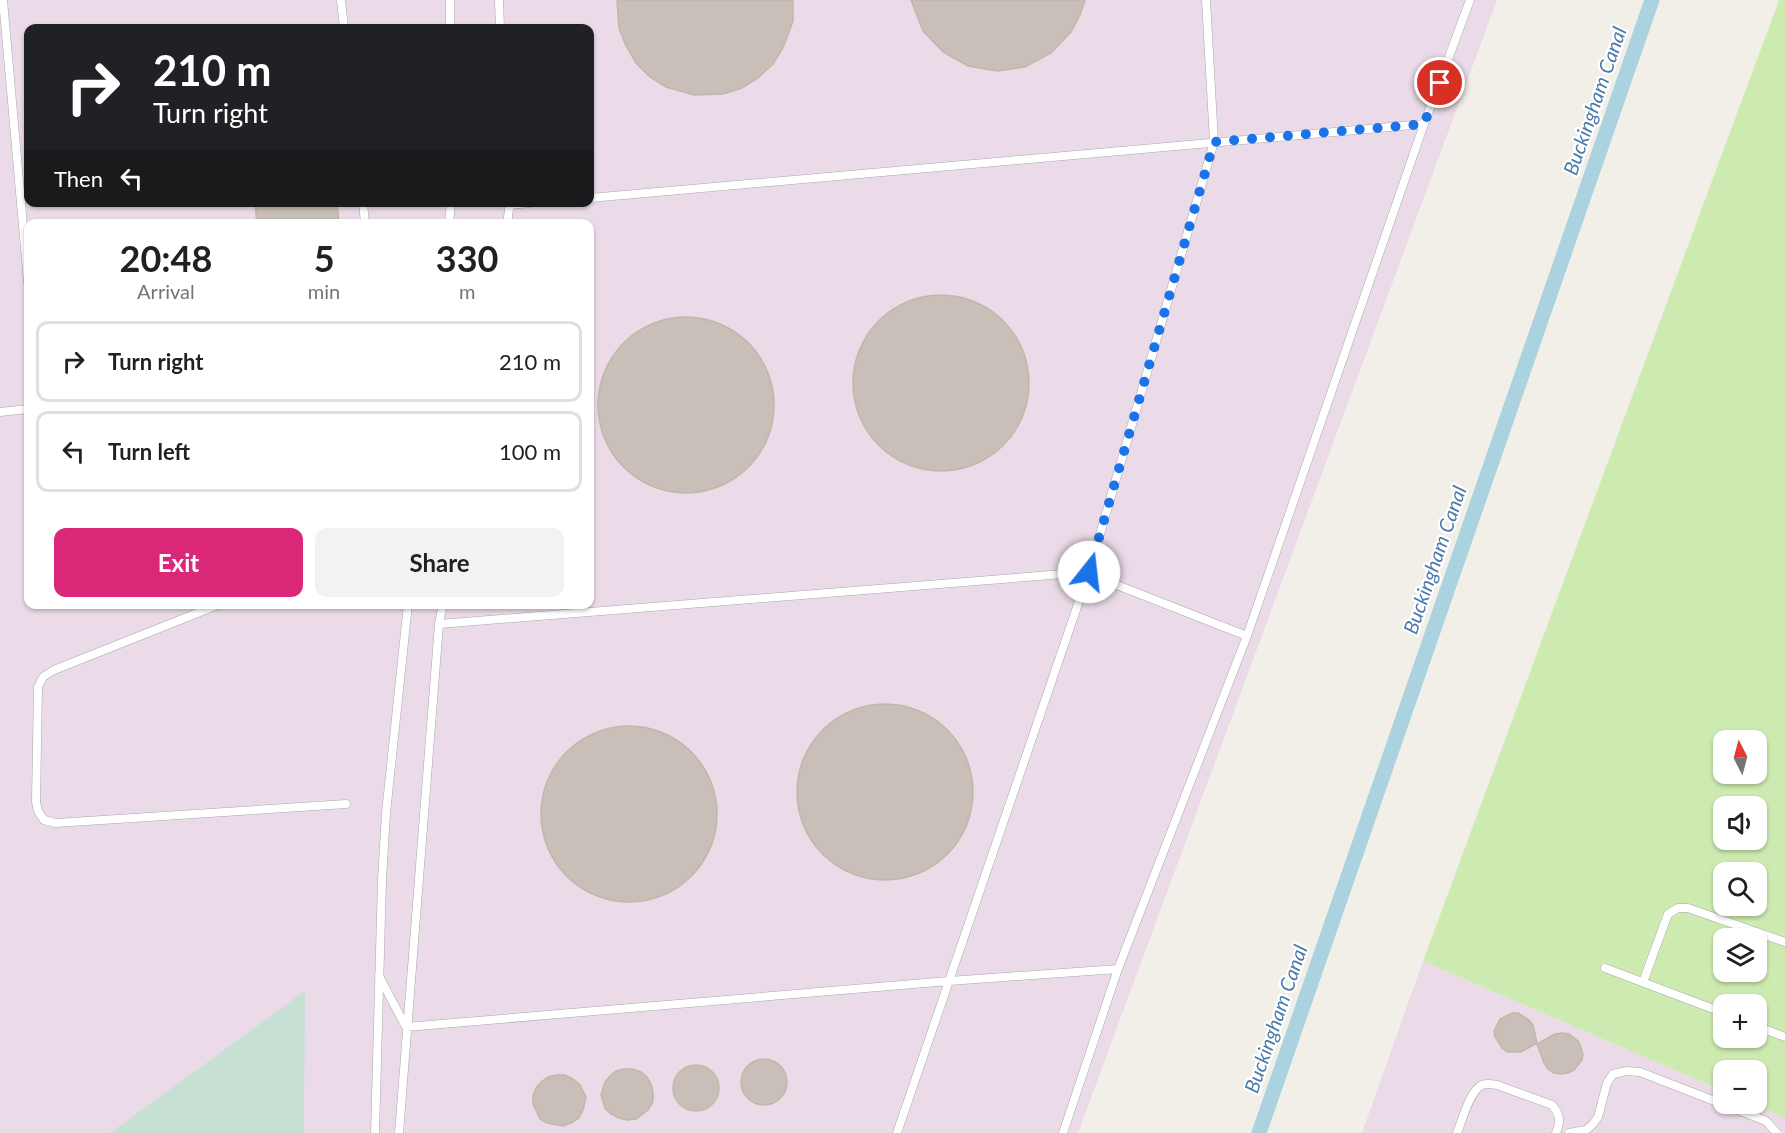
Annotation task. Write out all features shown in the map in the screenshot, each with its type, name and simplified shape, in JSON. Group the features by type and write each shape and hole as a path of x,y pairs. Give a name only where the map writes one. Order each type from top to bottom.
{"lane":[{"path":"3,0 24,237"},
{"path":"340,0 343,24"},
{"path":"450,0 450,24"},
{"path":"499,0 500,24"},
{"path":"897,1133 1089,572 1214,142 1206,0"},
{"path":"1063,1133 1118,969 1247,636 1424,124 1470,0"},
{"path":"594,198 1424,124"},
{"path":"0,412 24,409"},
{"path":"439,624 1089,572 1247,636"},
{"path":"207,609 54,670 43,677 38,687 36,802 38,811 44,820 56,823 346,804"},
{"path":"375,1133 386,813 407,609"},
{"path":"399,1133 442,609"},
{"path":"1643,982 1668,914 1678,909 1689,908 1785,942"},
{"path":"1605,968 1713,1009"},
{"path":"406,1027 1118,969"},
{"path":"380,976 406,1027"},
{"path":"1767,1030 1785,1037"},
{"path":"1569,1133 1586,1130 1593,1124 1598,1117 1607,1083 1613,1074 1627,1071 1640,1072 1766,1122 1777,1133"},
{"path":"1457,1133 1474,1091 1481,1085 1489,1084 1552,1105 1559,1116 1560,1124 1556,1133"}],"shaded area":[{"path":"0,0 1497,0 1078,1133 0,1133"},
{"path":"1423,961 1713,1087 1713,1114 1767,1114 1767,1110 1785,1118 1785,1133 1362,1133"}],"green space":[{"path":"1779,0 1785,0 1785,1118 1767,1110 1767,1060 1713,1060 1713,1087 1423,961"},
{"path":"305,991 304,1133 110,1133"}],"building":[{"path":"617,0 793,0 793,21 783,48 773,64 758,78 742,88 723,94 694,95 666,87 650,77 636,63 619,28"},
{"path":"911,0 1085,0 1071,32 1051,53 1025,67 997,71 968,66 943,52 923,31"},
{"path":"255,207 337,207 339,219 257,219"},
{"path":"941,295 975,302 990,310 1003,321 1014,334 1022,349 1029,383 1022,417 1014,432 1003,445 990,456 975,464 941,471 907,464 892,456 879,445 868,432 860,417 853,383 860,349 868,334 879,321 892,310 907,302"},
{"path":"686,317 720,324 735,332 748,343 759,356 767,371 774,405 767,439 759,454 748,467 735,478 720,486 686,493 652,486 637,478 624,467 613,454 605,439 598,405 605,371 613,356 624,343 637,332 652,324"},
{"path":"885,704 919,711 934,719 947,730 958,743 966,758 973,792 966,826 958,841 947,854 934,865 919,873 885,880 851,873 836,865 823,854 812,841 804,826 797,792 804,758 812,743 823,730 836,719 851,711"},
{"path":"629,726 663,733 678,741 691,752 702,765 710,780 717,814 710,848 702,863 691,876 678,887 663,895 629,902 595,895 580,887 567,876 556,863 548,848 541,814 548,780 556,765 567,752 580,741 595,733"},
{"path":"1512,1013 1518,1013 1533,1025 1537,1043 1521,1052 1507,1052 1495,1037 1494,1031 1500,1019"},
{"path":"1555,1034 1569,1034 1579,1042 1583,1054 1582,1060 1574,1070 1561,1074 1548,1069 1537,1044"},
{"path":"764,1059 773,1060 780,1066 786,1073 786,1091 780,1098 773,1104 764,1105 755,1104 748,1098 742,1091 741,1082 742,1073 748,1066 755,1060"},
{"path":"696,1065 705,1066 712,1072 718,1079 718,1097 712,1104 705,1110 696,1111 687,1110 680,1104 674,1097 673,1088 674,1079 680,1072 687,1066"},
{"path":"624,1069 641,1072 647,1077 653,1092 653,1101 649,1109 636,1119 627,1120 611,1114 605,1108 601,1095 605,1082 610,1076"},
{"path":"565,1075 573,1079 580,1085 586,1097 579,1118 563,1126 540,1119 533,1104 536,1088 548,1077"}],"waterway":[{"name":"Buckingham Canal","path":"1259,1133 1652,0"}],"route":[{"path":"1089,572 1214,142 1424,124 1440,83"}]}
